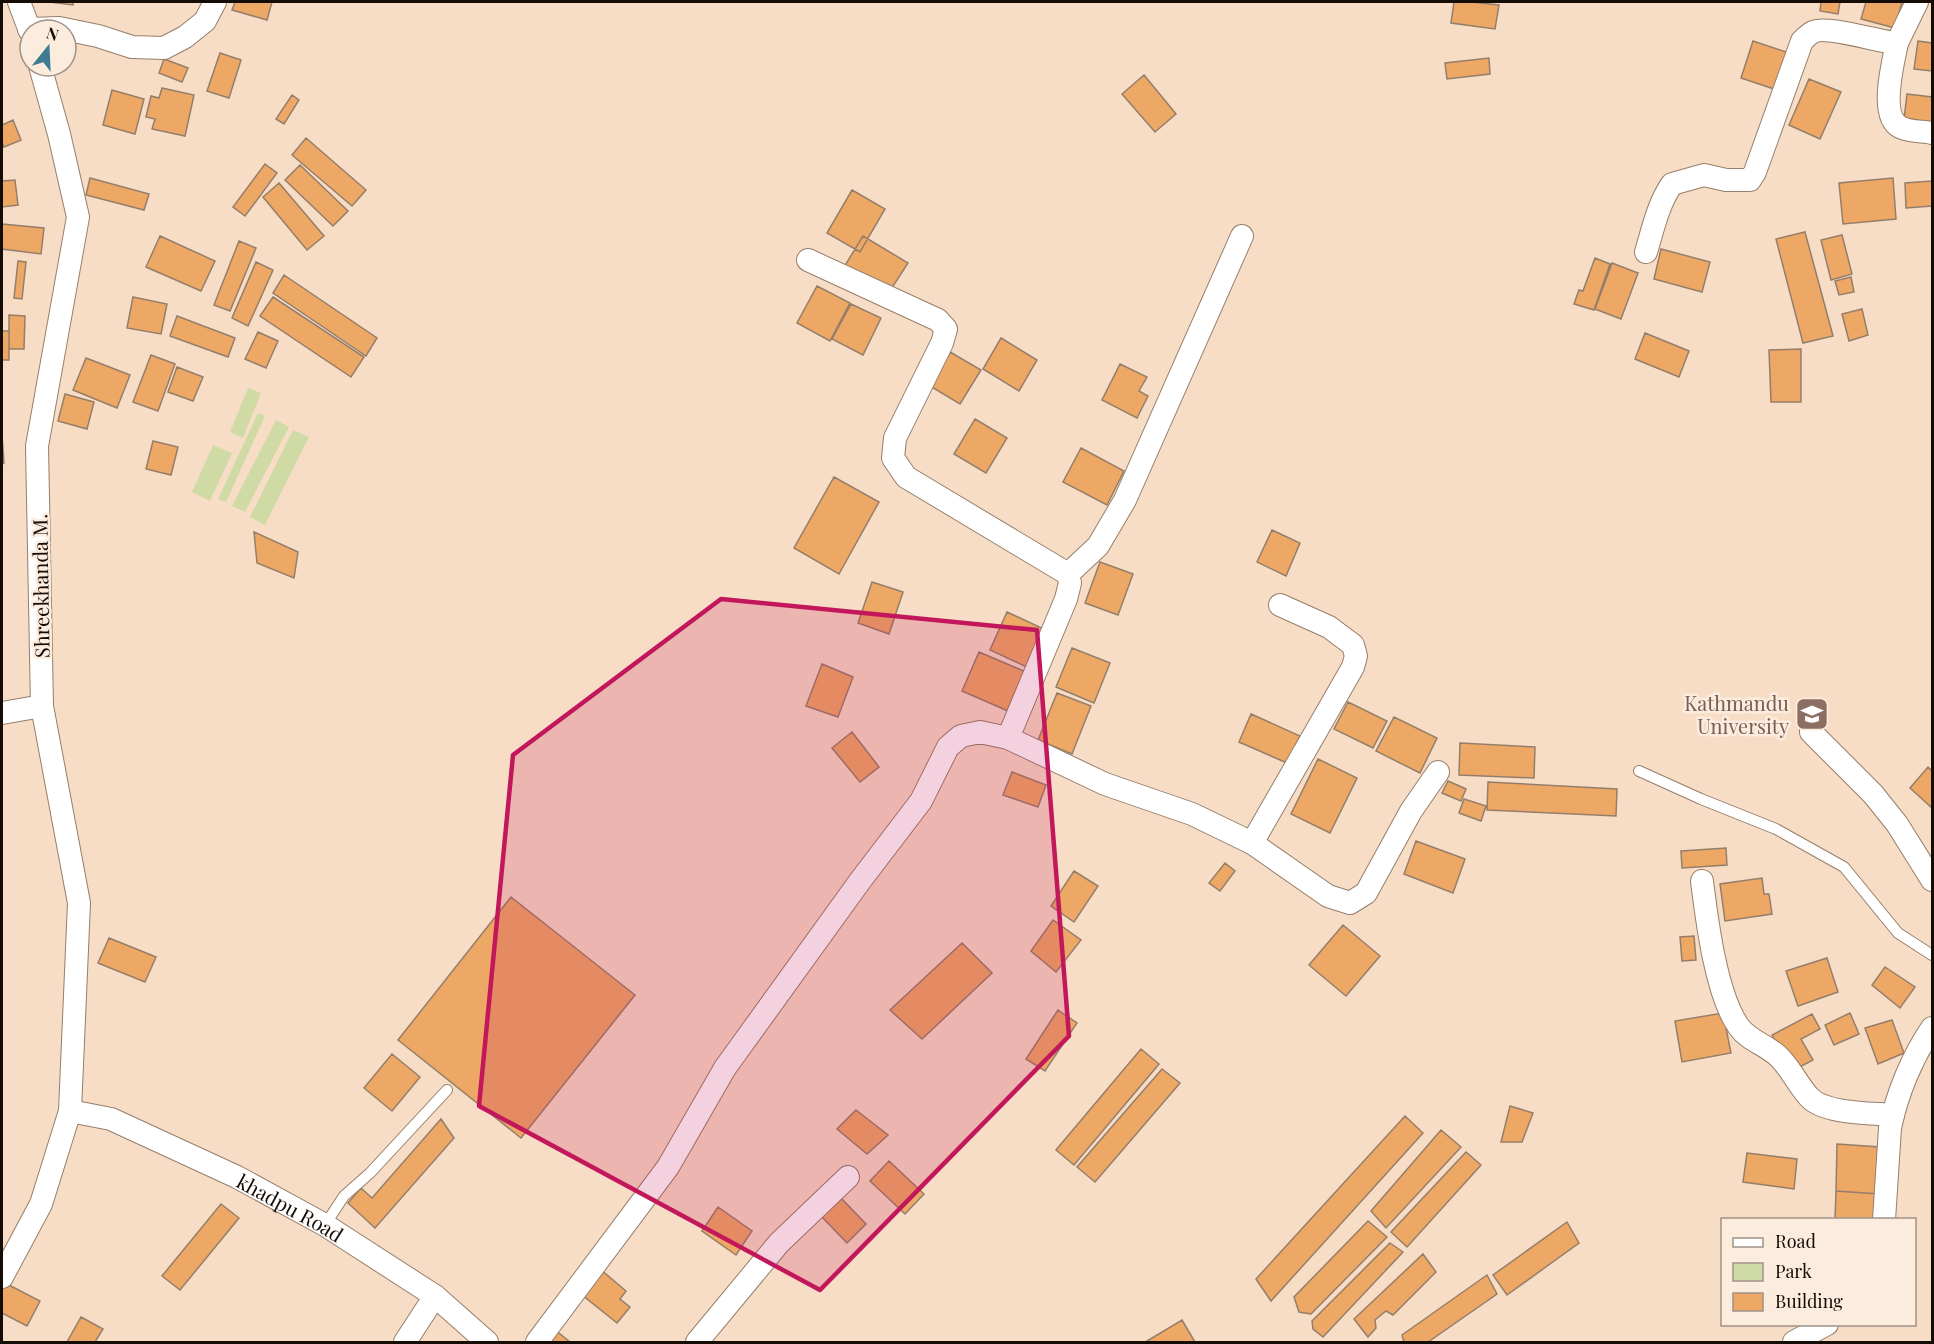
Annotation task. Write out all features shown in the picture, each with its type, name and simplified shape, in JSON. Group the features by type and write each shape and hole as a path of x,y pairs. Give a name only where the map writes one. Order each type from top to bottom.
{"street":[{"path":"19,2 25,18"},
{"path":"78,32 132,47 164,48 185,37 205,21 215,2"},
{"path":"1917,2 1897,43 1889,83 1890,109 1893,121 1902,128 1932,133"},
{"path":"1646,252 1665,194 1672,184 1704,175 1726,180 1750,180 1755,172 1802,41 1814,31 1831,30 1897,43"},
{"name":"Shreekhanda M.","path":"2,1277 41,1204 70,1111 79,903 42,705 37,446 78,217 43,78"},
{"path":"1068,574 1098,546 1125,500 1242,236"},
{"path":"808,260 938,320 946,329 942,343 895,438 893,458 906,477 1068,574 1070,583 1066,599 1008,738"},
{"path":"1252,843 1353,667 1356,656 1353,645 1329,627 1280,605"},
{"path":"2,713 42,705"},
{"path":"537,1342 668,1167 725,1068 860,881 921,801 948,747 961,736 980,732 1008,738 1105,784 1192,814 1252,843 1328,896 1350,903 1366,893 1411,812 1438,772"},
{"path":"1810,732 1873,794 1896,824 1932,880"},
{"path":"1702,881 1708,929 1721,984 1728,1009 1740,1028 1750,1038 1779,1056 1811,1099 1821,1106 1893,1115"},
{"path":"1884,1218 1890,1128 1893,1115 1907,1074 1932,1028"},
{"name":"khadpu Road","path":"70,1111 111,1119 237,1177 325,1225 435,1296 487,1342"},
{"path":"697,1342 779,1243 848,1177"},
{"path":"405,1342 435,1296"},
{"path":"1794,1342 1823,1326"}],"lane":[{"path":"1639,771 1776,829 1807,844 1844,867 1898,933 1932,955"},
{"path":"325,1225 344,1197 370,1173 447,1090"}],"highlighted area":[{"path":"721,599 1037,630 1069,1036 820,1290 479,1106 513,755"}],"green space":[{"path":"248,388 261,393 243,438 230,432"},
{"path":"258,413 265,416 226,502 218,499"},
{"path":"276,420 289,427 245,512 232,506"},
{"path":"293,430 309,437 265,525 250,517"},
{"path":"213,445 232,453 210,501 192,492"}],"building":[{"path":"49,2 73,2 73,5"},
{"path":"235,2 272,2 267,20 232,10"},
{"path":"1454,2 1499,5 1495,29 1451,23"},
{"path":"1821,2 1840,2 1838,14 1820,11"},
{"path":"1866,2 1902,2 1895,28 1861,19"},
{"path":"1753,41 1789,53 1777,90 1741,78"},
{"path":"1918,41 1932,43 1932,71 1914,69"},
{"path":"220,53 241,60 229,98 207,91"},
{"path":"1489,58 1490,74 1447,79 1445,63"},
{"path":"164,59 188,68 182,82 159,73"},
{"path":"1144,75 1176,114 1155,132 1122,94"},
{"path":"1809,79 1841,92 1820,139 1789,125"},
{"path":"162,88 194,95 185,136 152,129 155,119 146,117 151,96 159,98"},
{"path":"112,90 144,99 135,134 103,125"},
{"path":"1907,94 1932,97 1932,123 1904,119"},
{"path":"292,95 299,100 284,124 276,119"},
{"path":"13,120 21,140 4,147 2,125"},
{"path":"306,138 366,190 352,206 292,155"},
{"path":"265,164 277,173 245,216 233,207"},
{"path":"300,165 348,211 333,226 285,180"},
{"path":"90,178 149,194 144,210 86,195"},
{"path":"1893,178 1896,219 1843,224 1839,183"},
{"path":"15,180 18,205 2,207 2,181"},
{"path":"1932,181 1932,206 1906,208 1905,183"},
{"path":"279,183 324,236 307,250 263,197"},
{"path":"852,190 885,209 860,252 827,233"},
{"path":"2,224 44,228 41,254 2,249"},
{"path":"1805,232 1833,336 1803,343 1776,239"},
{"path":"1842,235 1852,274 1831,280 1821,240"},
{"path":"160,236 215,261 201,291 146,267"},
{"path":"863,236 908,263 888,294 844,267"},
{"path":"239,241 256,248 230,311 214,305"},
{"path":"1661,249 1710,262 1702,292 1654,279"},
{"path":"1595,258 1610,264 1594,310 1574,304 1579,290 1583,291"},
{"path":"18,261 26,262 22,299 14,298"},
{"path":"256,262 273,270 248,326 232,318"},
{"path":"1612,263 1638,273 1621,319 1595,309"},
{"path":"284,275 377,338 366,356 273,293"},
{"path":"1851,277 1854,292 1839,295 1835,281"},
{"path":"817,286 850,303 830,341 797,323"},
{"path":"133,297 167,304 161,334 127,328"},
{"path":"273,297 364,357 351,377 260,316"},
{"path":"851,304 881,318 863,355 832,339"},
{"path":"1862,309 1868,335 1849,341 1842,314"},
{"path":"9,315 25,316 24,349 9,349"},
{"path":"177,316 235,338 228,357 170,336"},
{"path":"2,331 9,331 9,360 2,360"},
{"path":"258,332 278,341 266,368 245,359"},
{"path":"1645,333 1689,351 1679,377 1635,359"},
{"path":"1001,338 1037,360 1019,391 983,369"},
{"path":"1801,349 1801,402 1771,402 1769,350"},
{"path":"950,352 981,370 960,404 930,386"},
{"path":"151,355 175,364 158,411 133,402"},
{"path":"86,358 130,375 117,408 73,390"},
{"path":"1120,364 1147,377 1139,391 1148,396 1137,418 1102,400"},
{"path":"177,367 203,377 193,401 168,392"},
{"path":"65,394 94,402 87,429 58,421"},
{"path":"975,419 1007,438 986,473 954,454"},
{"path":"2,435 4,463 2,464"},
{"path":"153,441 178,447 171,475 146,469"},
{"path":"1081,448 1124,471 1107,505 1063,482"},
{"path":"834,477 879,502 839,574 794,548"},
{"path":"1272,530 1300,543 1286,576 1257,562"},
{"path":"254,532 298,552 294,578 257,563"},
{"path":"1100,562 1133,574 1118,615 1085,603"},
{"path":"872,582 903,592 889,634 858,623"},
{"path":"1007,612 1046,630 1029,668 990,650"},
{"path":"1072,648 1110,663 1094,703 1056,687"},
{"path":"979,652 1026,672 1008,711 962,691"},
{"path":"822,664 853,677 838,717 806,706"},
{"path":"1057,693 1091,706 1072,754 1038,740"},
{"path":"1348,702 1387,721 1373,748 1334,729"},
{"path":"1251,714 1300,736 1287,763 1239,742"},
{"path":"1394,717 1437,738 1420,773 1376,751"},
{"path":"852,732 879,767 860,782 832,748"},
{"path":"1460,743 1535,747 1534,778 1459,775"},
{"path":"1318,759 1357,778 1330,833 1291,814"},
{"path":"1928,767 1932,771 1932,808 1910,788"},
{"path":"1012,772 1046,785 1038,807 1003,795"},
{"path":"1448,781 1466,789 1461,801 1442,793"},
{"path":"1488,782 1617,789 1616,816 1487,810"},
{"path":"1464,799 1486,806 1481,821 1459,813"},
{"path":"1416,841 1465,859 1453,893 1404,874"},
{"path":"1726,848 1727,865 1682,868 1681,851"},
{"path":"1225,863 1235,871 1220,891 1209,883"},
{"path":"1074,871 1098,886 1074,922 1051,906"},
{"path":"1762,878 1764,894 1769,894 1772,914 1725,921 1720,884"},
{"path":"511,897 635,995 521,1138 398,1040"},
{"path":"1053,920 1081,940 1056,972 1031,951"},
{"path":"1343,925 1380,956 1346,996 1309,965"},
{"path":"1694,936 1696,960 1682,961 1680,937"},
{"path":"109,938 156,957 145,982 98,963"},
{"path":"962,943 992,973 922,1039 890,1010"},
{"path":"1827,958 1838,992 1798,1006 1786,971"},
{"path":"1885,967 1915,987 1900,1008 1872,985"},
{"path":"1058,1010 1077,1023 1045,1071 1026,1059"},
{"path":"1723,1013 1731,1053 1682,1062 1675,1021"},
{"path":"1850,1013 1859,1034 1834,1045 1825,1025"},
{"path":"1812,1014 1820,1029 1801,1039 1813,1060 1792,1071 1772,1035"},
{"path":"1892,1020 1904,1053 1878,1064 1865,1028"},
{"path":"1141,1049 1159,1064 1074,1165 1056,1150"},
{"path":"392,1054 420,1077 392,1111 364,1088"},
{"path":"1162,1069 1180,1083 1095,1182 1077,1167"},
{"path":"1510,1106 1533,1113 1522,1142 1501,1142"},
{"path":"856,1110 888,1135 867,1154 837,1129"},
{"path":"1405,1116 1423,1133 1271,1301 1256,1279"},
{"path":"441,1119 454,1138 375,1228 348,1203 361,1188 372,1198"},
{"path":"1441,1130 1461,1147 1386,1228 1371,1211"},
{"path":"1837,1144 1880,1147 1879,1194 1836,1191"},
{"path":"1466,1152 1481,1165 1407,1247 1391,1232"},
{"path":"1747,1153 1797,1159 1794,1189 1743,1182"},
{"path":"889,1161 924,1194 905,1214 870,1181"},
{"path":"1836,1191 1879,1194 1875,1218 1835,1218"},
{"path":"840,1197 866,1224 847,1243 821,1216"},
{"path":"221,1204 239,1218 180,1290 162,1276"},
{"path":"718,1207 752,1231 736,1255 702,1231"},
{"path":"1368,1221 1387,1237 1311,1314 1299,1312 1294,1297"},
{"path":"1567,1222 1579,1243 1507,1295 1493,1275"},
{"path":"1390,1243 1403,1252 1323,1337 1313,1329 1312,1321"},
{"path":"1423,1254 1436,1272 1393,1315 1386,1311 1375,1320 1376,1328 1368,1337 1354,1319"},
{"path":"600,1269 626,1291 620,1299 630,1307 617,1323 581,1294"},
{"path":"1487,1275 1497,1294 1428,1342 1404,1342 1402,1335"},
{"path":"3,1282 40,1301 27,1326 2,1313"},
{"path":"81,1317 103,1329 95,1342 67,1342"},
{"path":"1182,1320 1195,1342 1147,1341"},
{"path":"554,1329 570,1342 543,1342"}],"place":[{"name":"Kathmandu University","path":"1812,714"}]}
